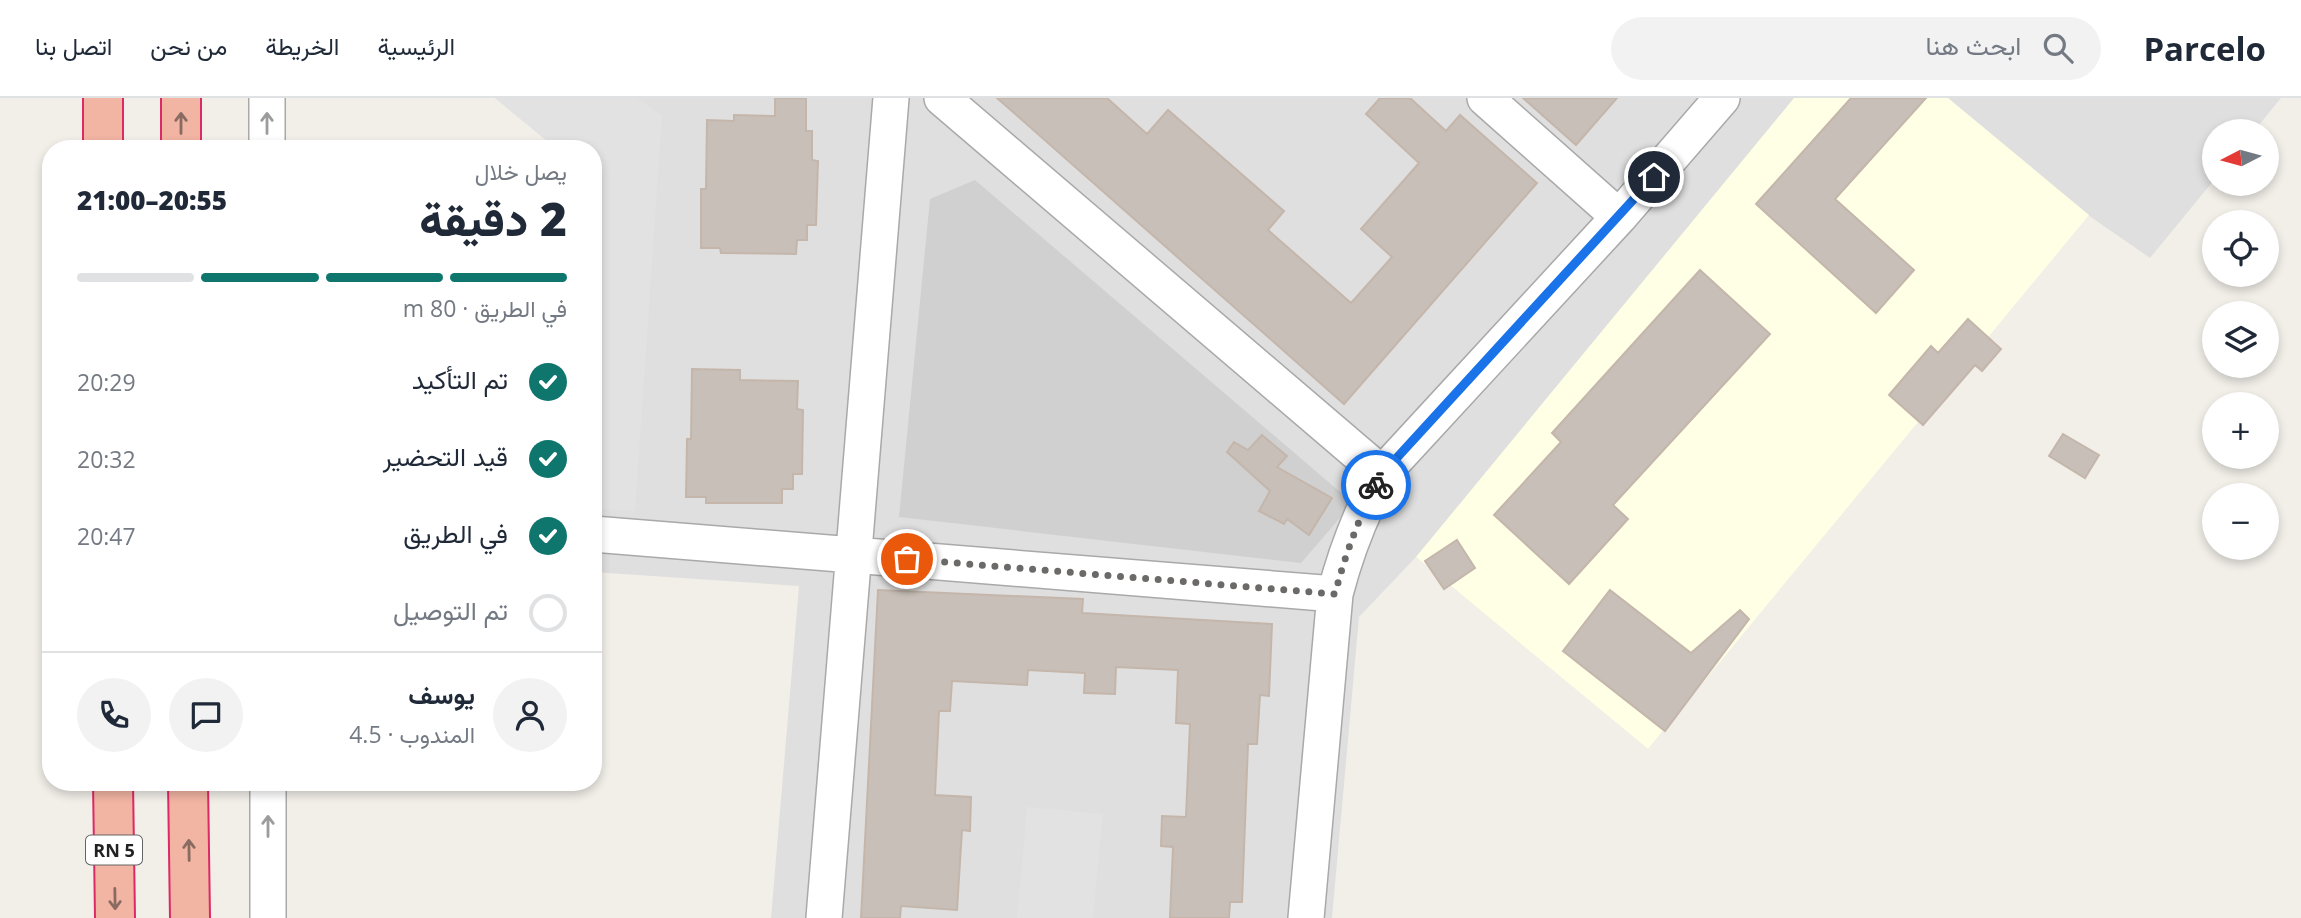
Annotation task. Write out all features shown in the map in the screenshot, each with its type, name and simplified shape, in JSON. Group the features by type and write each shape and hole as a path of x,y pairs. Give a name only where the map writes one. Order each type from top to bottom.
{"highway":[{"path":"103,98 103,140"},
{"path":"181,98 181,140"},
{"name":"RN 5","path":"113,791 116,918"},
{"path":"188,791 190,918"}],"street":[{"path":"267,98 267,140"},
{"path":"824,918 891,98"},
{"path":"942,98 1382,474"},
{"path":"1485,98 1619,217"},
{"path":"1306,918 1335,594 1361,513 1382,474 1619,217 1722,98"},
{"path":"602,535 1335,594"},
{"path":"268,791 268,918"}],"shaded area":[{"path":"495,98 2281,98 2264,119 2202,119 2202,195 2150,258 2088,215 1648,749 1416,557 1359,617 1332,918 771,918 799,586 602,573 602,140 546,140"},
{"path":"495,98 637,98 662,116 635,511 602,509 602,140 546,140"},
{"path":"1794,98 1948,98 2089,215 1648,749 1416,557"},
{"path":"975,180 1353,503 1301,563 899,517 930,199"},
{"path":"1027,807 1103,814 1093,918 1017,918"}],"building":[{"path":"775,98 806,98 806,131 812,131 812,160 818,161 816,225 807,225 807,240 797,240 796,254 721,253 720,248 701,248 701,189 706,189 707,120 734,121 734,115 775,116"},
{"path":"997,98 1107,98 1147,134 1168,110 1284,211 1268,230 1351,303 1392,257 1361,229 1419,163 1366,114 1380,98 1410,98 1446,131 1460,115 1537,183 1344,404"},
{"path":"1523,98 1617,98 1576,145"},
{"path":"1851,98 1926,98 1835,199 1914,270 1876,313 1756,204"},
{"path":"1700,270 1770,334 1613,505 1628,519 1569,584 1494,515 1561,442 1552,433"},
{"path":"1968,319 2001,349 1982,371 1975,365 1923,425 1889,395 1931,346 1938,353"},
{"path":"692,369 740,370 740,380 798,381 797,409 803,410 802,474 793,474 793,489 782,489 782,503 706,503 706,497 686,497 687,439 691,439"},
{"path":"2063,434 2099,455 2085,478 2049,456"},
{"path":"1262,435 1287,456 1277,467 1332,498 1309,535 1287,519 1284,524 1259,511 1270,491 1227,452 1234,442 1248,450"},
{"path":"1457,540 1475,568 1444,589 1425,561"},
{"path":"878,590 1083,599 1082,613 1272,624 1269,696 1260,695 1257,744 1248,744 1242,902 1230,902 1229,918 1170,918 1173,847 1161,846 1162,816 1186,817 1190,724 1176,723 1178,670 1116,667 1115,694 1084,693 1085,673 1028,670 1027,685 952,681 950,711 939,711 935,795 971,797 970,831 962,830 957,910 901,906 900,918 861,918"},
{"path":"1610,590 1691,653 1740,610 1749,619 1665,731 1563,651"}],"way so far":[{"path":"907,559 1335,594 1361,513 1376,485"}],"route":[{"path":"1376,485 1382,474 1654,177"}]}
